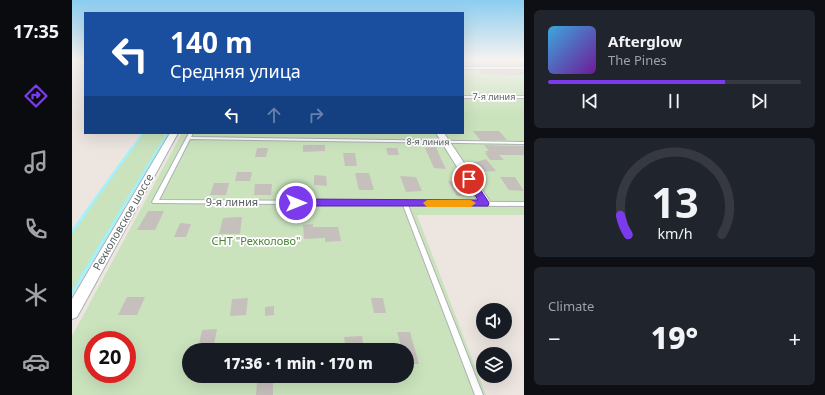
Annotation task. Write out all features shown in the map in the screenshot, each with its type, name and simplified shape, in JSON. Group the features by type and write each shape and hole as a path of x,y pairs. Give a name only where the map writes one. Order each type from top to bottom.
{"street":[{"name":"Рехколовское шоссе","path":"72,312 173,134"},
{"path":"441,134 485,203"}],"lane":[{"name":"7-я линия","path":"464,97 524,97"},
{"name":"8-я линия","path":"190,135 524,143"},
{"name":"9-я линия","path":"190,135 155,202 524,204"},
{"path":"405,203 478,395"}],"green space":[{"name":"СНТ \"Рехколово\"","path":"464,78 524,78 524,215 417,215 476,369 476,383 481,383 486,395 72,395 72,336 181,134 464,134"},
{"path":"142,134 167,134 72,293 72,232"}],"building":[{"path":"473,131 499,131 507,140 480,140"},
{"path":"303,145 325,145 325,151 303,152"},
{"path":"484,145 524,146 524,155 499,155 504,160 490,160 485,153 487,153 485,151 489,151"},
{"path":"436,147 446,169 434,168 425,148"},
{"path":"257,148 268,148 266,157 255,157"},
{"path":"386,148 397,148 399,155 388,155"},
{"path":"343,153 355,153 357,166 345,166"},
{"path":"486,159 496,171 479,172 473,163"},
{"path":"237,172 252,172 250,181 235,181"},
{"path":"355,173 369,173 374,190 359,190"},
{"path":"314,175 326,176 327,186 314,185"},
{"path":"400,176 416,177 422,191 406,192"},
{"path":"500,177 515,177 524,191 509,190"},
{"path":"448,181 461,182 469,196 457,196"},
{"path":"214,183 229,183 226,195 210,195"},
{"path":"255,184 272,184 271,195 254,195"},
{"path":"148,211 164,211 155,230 137,230"},
{"path":"242,217 240,234 219,234 223,218"},
{"path":"180,223 191,224 186,237 174,237"},
{"path":"313,224 313,227 338,227 341,241 325,242 325,238 304,239 303,225"},
{"path":"127,297 145,297 137,315 118,315"},
{"path":"248,298 246,315 230,316 232,299"},
{"path":"371,298 383,298 386,313 374,313"},
{"path":"274,306 274,315 265,316 265,307"},
{"path":"217,329 214,343 199,343 202,330"},
{"path":"397,332 410,332 413,343 400,343"},
{"path":"362,336 363,343 345,343 344,337"},
{"path":"414,346 419,364 414,364"},
{"path":"257,383 273,383 273,395 256,395"}],"waterway":[{"path":"132,149 142,134"},
{"path":"158,149 167,134"},
{"path":"86,212 132,148"},
{"path":"120,212 159,148"},
{"path":"72,232 87,211"},
{"path":"72,293 121,211"}],"slow traffic":[{"path":"427,203 471,203"}],"route":[{"path":"296,203 485,203 469,179"}]}
